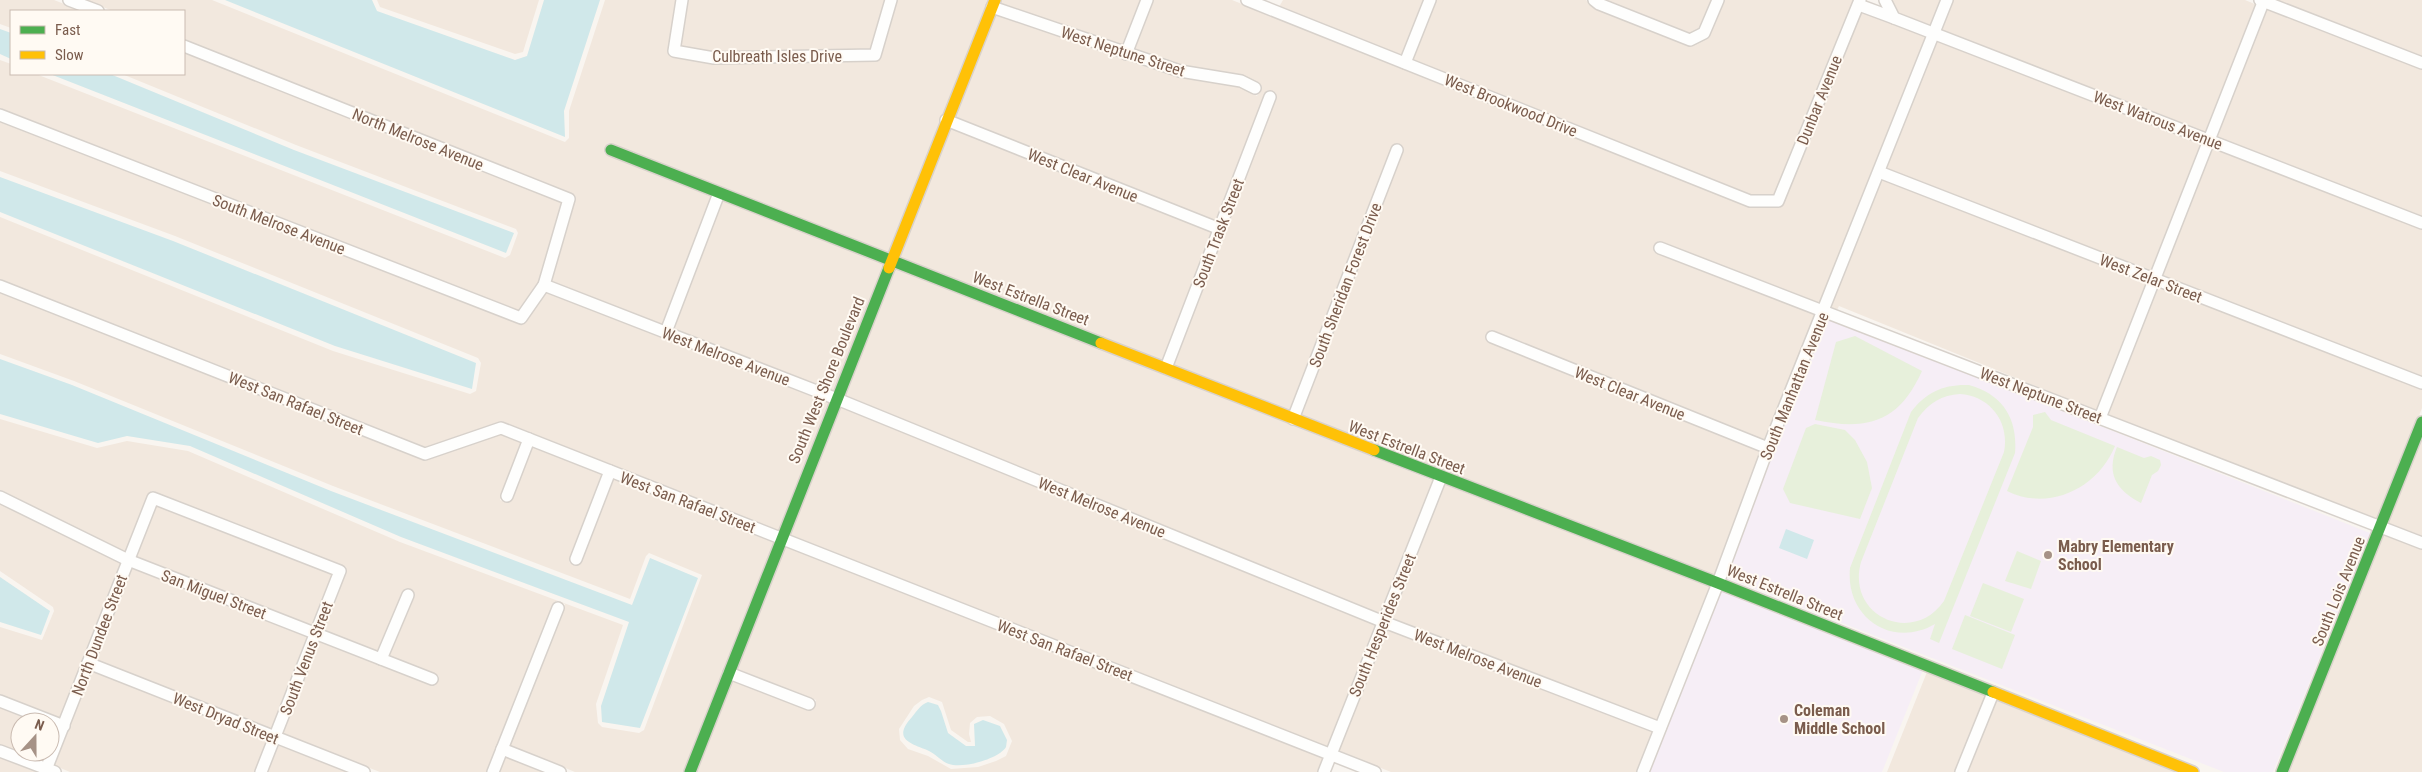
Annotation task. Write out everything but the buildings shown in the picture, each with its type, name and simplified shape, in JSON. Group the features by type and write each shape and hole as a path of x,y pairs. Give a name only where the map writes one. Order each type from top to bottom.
{"street":[{"path":"69,0 95,10"},
{"name":"Culbreath Isles Drive","path":"682,0 674,51 714,58 875,54 891,0"},
{"path":"1126,54 1147,0"},
{"name":"West Brookwood Drive","path":"1247,0 1275,5 1405,63 1750,200 1778,201"},
{"path":"1405,63 1430,0"},
{"path":"1594,0 1599,4 1690,40 1704,33 1718,0"},
{"path":"1885,0 1894,18"},
{"name":"South Manhattan Avenue","path":"1642,772 1718,583 1768,448 1947,0"},
{"path":"2100,418 2262,0 2422,63"},
{"name":"West Watrous Avenue","path":"1860,2 1934,34 2422,223"},
{"name":"Dunbar Avenue","path":"1778,201 1860,2"},
{"name":"West Neptune Street","path":"994,4 1126,54 1180,72 1241,80 1255,88"},
{"name":"South West Shore Boulevard","path":"690,772 946,120 994,4"},
{"name":"North Melrose Avenue","path":"185,46 569,199 544,285"},
{"name":"South Trask Street","path":"1166,368 1270,96"},
{"name":"South Melrose Avenue","path":"0,115 521,318 544,285"},
{"name":"West Clear Avenue","path":"946,120 1220,229"},
{"name":"West Estrella Street","path":"610,150 1440,477 1718,583 2193,772"},
{"name":"South Sheridan Forest Drive","path":"1293,419 1397,150"},
{"name":"West Zelar Street","path":"1879,172 2422,383"},
{"path":"666,332 719,193"},
{"name":"West Neptune Street","path":"1660,248 2422,542"},
{"name":"West Melrose Avenue","path":"544,285 836,399 1384,622 1660,728"},
{"name":"West San Rafael Street","path":"0,286 425,454 502,428 1376,772"},
{"name":"West Clear Avenue","path":"1492,337 1768,448"},
{"name":"South Lois Avenue","path":"2282,772 2382,527 2422,422"},
{"path":"507,496 529,439"},
{"path":"576,559 610,471"},
{"name":"South Hesperides Street","path":"1324,772 1440,477"},
{"name":"San Miguel Street","path":"0,497 128,560 432,679"},
{"name":"North Dundee Street","path":"49,771 88,663 153,498 340,571"},
{"name":"South Venus Street","path":"261,772 340,571"},
{"path":"381,659 408,595"},
{"path":"493,772 558,608"},
{"name":"West Dryad Street","path":"88,663 364,772"},
{"path":"730,673 809,704"},
{"path":"1961,772 1993,693"},
{"path":"0,701 64,726"},
{"path":"502,749 560,772"},
{"path":"0,751 49,771"}],"shaded area":[{"path":"0,0 54,0 79,10 10,10 10,28 0,24"},
{"path":"85,0 212,0 565,142 569,138 569,111 605,0 676,0 669,51 673,57 713,64 874,60 880,56 897,0 990,0 888,253 608,143 604,153 712,197 664,325 551,282 571,194 185,40 185,10 110,10"},
{"path":"377,0 539,0 523,52 515,54 380,7"},
{"path":"687,0 886,0 871,49 714,52 680,46"},
{"path":"1001,0 1141,0 1123,47 999,4"},
{"path":"1152,0 1232,0 1403,68 1780,208 1861,12 1927,37 1821,304 1658,241 1654,252 1817,314 1766,441 1490,330 1486,341 1761,452 1715,576 1300,416 1403,147 1394,144 1290,412 1173,365 1276,93 1267,90 1217,222 953,117 995,14 1178,77 1239,86 1257,96 1262,86 1244,76 1182,66 1133,50"},
{"path":"1283,0 1425,0 1403,56 1279,7"},
{"path":"1436,0 1586,0 1597,10 1688,45 1723,0 1855,0 1775,195 1751,195 1412,59"},
{"path":"1603,0 1712,0 1700,29 1690,34"},
{"path":"1891,0 1942,0 1931,26 1898,13"},
{"path":"1952,0 2245,0 2257,5 2206,133 1941,30"},
{"path":"2276,0 2422,0 2422,57"},
{"path":"2266,8 2422,69 2422,217 2216,137"},
{"path":"1936,41 2202,144 2151,272 1886,169"},
{"path":"185,52 562,203 540,283 519,311 0,109 0,60 10,64 10,75 39,75 505,258 510,255 518,233 516,229 296,145 124,75 185,75"},
{"path":"0,122 519,323 525,321 546,292 830,402 779,531 504,423 425,448 0,280 0,217 333,351 470,394 476,391 481,363 478,358 175,236 0,171"},
{"path":"949,127 1213,232 1163,361 898,257"},
{"path":"2211,147 2422,229 2422,377 2161,276"},
{"path":"1882,179 2147,283 2097,411 1839,306 1837,310 1830,307"},
{"path":"722,200 884,264 834,392 673,329"},
{"path":"894,267 1434,481 1381,614 843,395"},
{"path":"2157,286 2422,389 2422,408 2379,520 2106,414"},
{"path":"0,292 423,460 501,434 522,443 500,500 509,503 532,447 603,474 569,562 578,566 612,478 775,542 685,772 575,772 509,745 565,604 556,601 487,772 380,772 281,734 318,641 435,686 439,676 388,656 414,592 405,588 379,652 322,630 346,567 151,491 126,553 0,490 0,419 97,448 127,441 188,451 400,542 623,625 596,704 598,723 602,727 639,733 644,730 702,575 649,553 646,556 630,599 333,486 74,381 0,354"},
{"name":"Mabry Elementary School","path":"1823,316 2370,533 2273,772 2224,772 1727,578"},
{"path":"839,406 1377,625 1328,747 788,535"},
{"path":"2422,436 2422,536 2388,523"},
{"path":"1443,484 1711,587 1657,721 1390,618"},
{"path":"0,503 122,563 61,719 60,712 43,712 0,695 0,627 42,640 54,611 53,607 0,571"},
{"path":"156,505 333,575 313,626 135,557"},
{"path":"2384,534 2422,549 2422,772 2287,772"},
{"path":"784,545 1324,758 1319,772 696,772 732,680 812,711 816,700 736,670","holes":["929,697 942,702 951,730 968,742 971,742 969,734 970,723 977,717 990,716 1004,724 1012,741 1006,756 978,767 951,769 928,756 908,749 900,740 899,729 914,706"]},
{"path":"131,568 309,637 272,730 95,660"},
{"name":"Coleman Middle School","path":"1718,583 1925,665 1882,772 1643,772"},
{"path":"1386,629 1653,732 1637,772 1391,772 1338,751"},
{"path":"91,670 268,741 255,772 70,772 53,765 54,762 60,762 60,748"},
{"path":"1927,672 1986,696 1956,772 1887,772"},
{"path":"1995,700 2177,772 1967,772"},
{"path":"0,707 13,712 10,712 10,749 0,745"},
{"path":"277,745 348,772 266,772"},
{"path":"504,756 545,772 498,772"},
{"path":"0,757 39,772 0,772"}],"green space":[{"path":"1855,336 1922,371 1903,402 1892,412 1880,419 1866,423 1851,424 1815,420 1836,342"},
{"path":"1969,385 1991,394 2006,409 2014,429 2015,453 1939,643 1930,639 1935,624 1919,631 1903,633 1888,630 1874,624 1863,614 1855,601 1850,586 1850,568 1911,412 1929,394 1944,388","holes":["1960,394 1971,396 1989,405 1996,412 2004,431 2004,452 1944,601 1931,614 1916,621 1900,623 1885,619 1872,610 1863,597 1859,581 1861,562 1918,418 1931,404 1942,398"]},
{"path":"2045,412 2051,420 2115,446 2097,474 2070,492 2055,497 2039,499 2023,497 2007,491 2033,427 2033,415"},
{"path":"1815,424 1845,430 1855,440 1867,462 1872,488 1860,519 1790,503 1783,489 1806,428"},
{"path":"2117,447 2144,458 2151,456 2160,460 2161,465 2158,471 2152,475 2141,503 2125,492 2113,473 2114,456"},
{"path":"2017,551 2041,561 2031,589 2005,581"},
{"path":"1983,583 2024,599 2011,632 1970,616"},
{"path":"1965,615 2015,635 2002,669 1952,649"}],"water":[{"path":"225,0 372,0 377,11 515,60 527,56 544,0 600,0 564,111 565,137"},
{"path":"0,29 10,33 10,59 0,54"},
{"path":"53,75 112,75 294,150 514,233 506,253"},
{"path":"0,177 173,241 476,363 472,389 335,346 0,212"},
{"path":"0,359 72,385 331,491 632,605 650,558 698,578 640,728 602,722 601,706 629,622 401,537 190,446 127,436 98,443 0,414"},
{"path":"1786,529 1814,540 1807,559 1779,548"},
{"path":"0,577 50,611 41,635 0,622"},
{"path":"928,702 938,705 948,733 966,746 975,746 974,724 983,720 1000,726 1007,740 1006,747 996,755 980,762 955,765 946,763 930,751 914,745 905,739 903,735 904,730 906,724 919,708"}],"traffic: fast":[{"path":"611,150 1101,343"},
{"path":"690,772 889,268"},
{"path":"2282,772 2422,422"},
{"path":"1374,450 1993,692"}],"traffic: slow":[{"path":"889,268 995,0"},
{"path":"1101,343 1374,450"},
{"path":"1993,692 2193,772"}],"place":[{"name":"Mabry Elementary School","path":"2048,555"},
{"name":"Coleman Middle School","path":"1784,719"}]}
